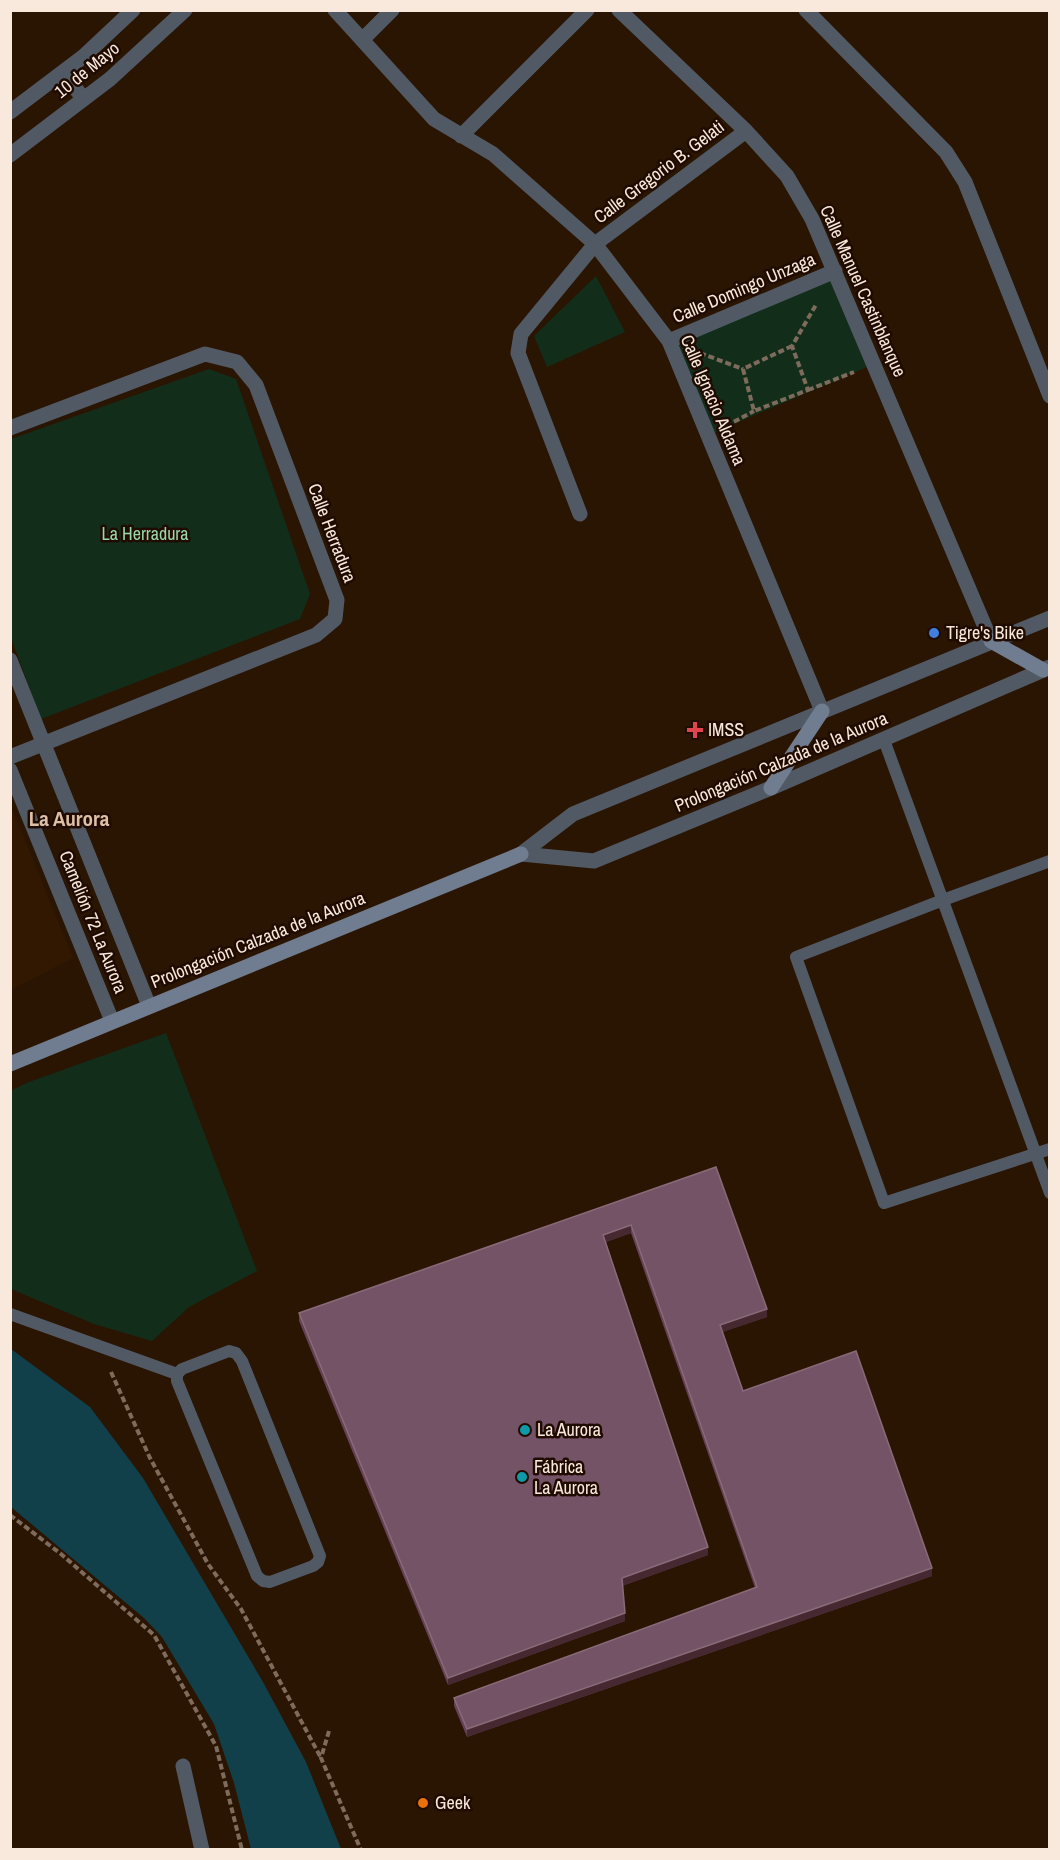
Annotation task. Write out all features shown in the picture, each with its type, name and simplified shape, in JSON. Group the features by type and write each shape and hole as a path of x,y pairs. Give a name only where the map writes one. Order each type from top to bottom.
{"main road":[{"path":"991,641 1046,669"},
{"path":"771,788 822,711"},
{"name":"Prolongación Calzada de la Aurora","path":"10,1064 521,854"}],"street":[{"name":"10 de Mayo","path":"10,112 84,56 134,10"},
{"name":"10 de Mayo","path":"10,155 110,80 185,10"},
{"name":"Calle Ignacio Aldama","path":"335,10 434,119 493,154 595,244 669,341 822,711"},
{"path":"362,40 392,10"},
{"path":"461,136 587,10"},
{"name":"Calle Manuel Castinblanque","path":"619,10 746,131 787,176 812,219 835,271 991,641"},
{"path":"806,10 946,152 965,182 1050,396"},
{"path":"63,73 84,99"},
{"name":"Calle Gregorio B. Gelati","path":"580,514 518,353 521,334 595,244 746,131"},
{"name":"Calle Domingo Unzaga","path":"669,341 835,271"},
{"name":"Calle Herradura","path":"10,428 205,354 237,362 256,385 337,600 335,619 316,635 10,758"},
{"name":"Prolongación Calzada de la Aurora","path":"521,854 573,814 1050,618"},
{"name":"Camelión 72 La Aurora","path":"10,660 149,1006"},
{"name":"Prolongación Calzada de la Aurora","path":"521,854 594,861 771,788 1046,669"},
{"name":"Camelión 72 La Aurora","path":"10,770 112,1021"},
{"path":"183,1766 202,1850"}],"lane":[{"path":"884,740 1050,1193"},
{"path":"1050,861 796,957 884,1203 1050,1149"},
{"path":"10,1314 177,1374"},
{"path":"229,1351 236,1353 246,1372 320,1556 318,1562 313,1566 270,1582 263,1581 257,1576 177,1381 177,1374 182,1369 229,1351"}],"path":[{"path":"669,341 742,369 792,346 835,271"},
{"path":"792,346 808,390"},
{"path":"708,435 754,411 874,364"},
{"path":"742,369 754,411"},
{"path":"99,1345 150,1458 208,1564 242,1609 321,1758 361,1850"},
{"path":"10,1515 61,1554 154,1635 216,1746 242,1850"},
{"path":"321,1758 329,1731"}],"shaded area":[{"path":"10,804 73,958 11,990 10,990"}],"green space":[{"path":"835,271 874,364 708,435 669,341"},
{"path":"596,276 625,332 547,367 534,336"},
{"name":"La Herradura","path":"209,369 236,379 310,594 300,619 41,719 11,638 11,439"},
{"path":"166,1033 257,1271 189,1307 152,1341 94,1324 11,1289 10,1091 29,1082"}],"water":[{"path":"11,1349 90,1407 143,1478 263,1682 306,1762 341,1849 251,1849 234,1783 214,1724 162,1637 144,1618 11,1507"}],"building":[{"name":"Fábrica La Aurora","path":"716,1167 767,1309 720,1325 743,1391 856,1351 932,1568 467,1729 454,1698 757,1587 631,1225 603,1235 708,1547 622,1578 625,1613 448,1678 299,1313"}],"place":[{"name":"Tigre's Bike","path":"934,633"},
{"name":"IMSS","path":"695,730"},
{"name":"La Aurora","path":"525,1430"},
{"name":"Fábrica La Aurora","path":"522,1477"},
{"name":"Geek","path":"423,1803"}],"district":[{"name":"La Aurora","path":"69,819"}]}
